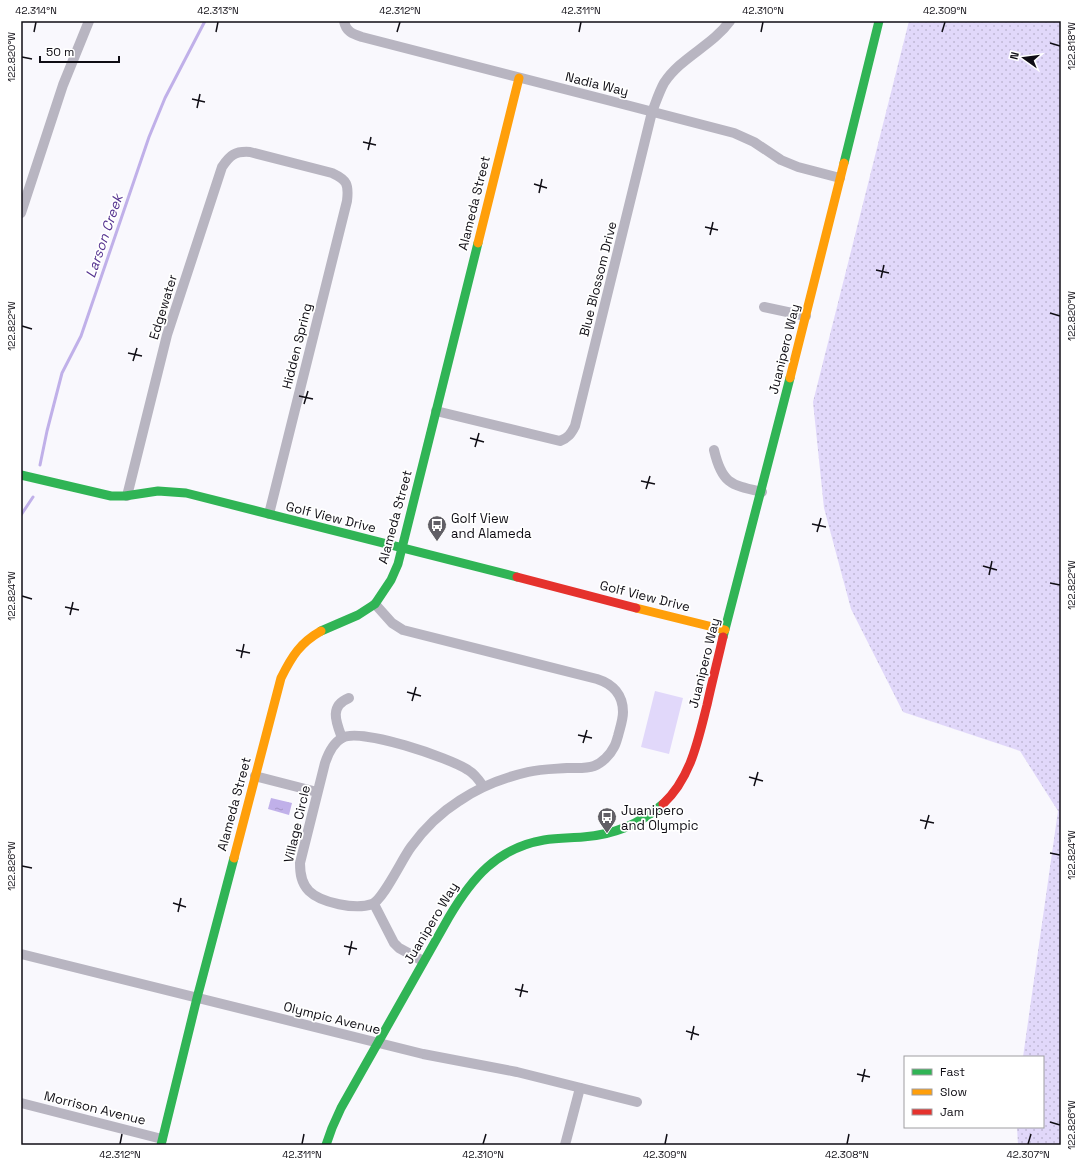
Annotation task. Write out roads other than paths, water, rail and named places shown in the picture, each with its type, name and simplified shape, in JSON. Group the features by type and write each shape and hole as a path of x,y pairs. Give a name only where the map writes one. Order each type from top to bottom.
{"street":[{"path":"21,213 63,85 89,21"},
{"name":"Blue Blossom Drive","path":"436,411 560,441 572,433 575,426 652,112 664,83 673,72 684,61 719,34 730,21"},
{"name":"Juanipero Way","path":"326,1145 341,1108 470,882 485,867 500,856 517,847 536,841 556,838 587,837 607,834 622,830 645,819 661,806 670,796 688,770 697,747 725,630 762,492 879,21"},
{"name":"Nadia Way","path":"345,23 346,29 352,34 362,37 744,137 781,160 798,167 840,178"},
{"name":"Alameda Street","path":"161,1142 279,684 288,664 297,650 309,638 320,631 358,615 374,604 391,580 398,564 519,78"},
{"name":"Edgewater","path":"127,496 171,325 222,167 233,154 241,151 250,152 332,173 342,178 347,184"},
{"name":"Hidden Spring","path":"268,514 347,201 347,184"},
{"path":"764,307 806,316"},
{"path":"714,450 719,469 724,478 733,484 762,492"},
{"name":"Golf View Drive","path":"21,475 116,497 147,492 173,491 186,493 725,630"},
{"path":"374,604 392,623 403,630 606,682 614,688 623,707 623,716 615,747 595,766 585,768 548,769 529,772 505,778 483,786 452,805 437,817 411,847 382,895 374,904 394,943 399,948 424,961"},
{"path":"349,698 343,700 339,704 335,713 342,738 349,736 367,736 430,753 470,771 483,786"},
{"name":"Village Circle","path":"342,738 329,752 325,763 300,863 300,873 303,883 309,891 318,897 350,906 360,907 374,904"},
{"path":"255,776 317,792"},
{"name":"Olympic Avenue","path":"21,954 423,1054 516,1072 637,1102"},
{"path":"565,1145 580,1088"},
{"name":"Morrison Avenue","path":"21,1103 161,1142"}],"water":[{"path":"271,798 292,803 289,815 268,809"}],"waterway":[{"name":"Larson Creek","path":"40,465 62,373 81,336 149,137 165,98 205,21"},
{"name":"Larson Creek","path":"21,515 33,497"}],"place":[{"name":"Golf View and Alameda","path":"437,542"},
{"name":"Juanipero and Olympic","path":"607,834"}]}
